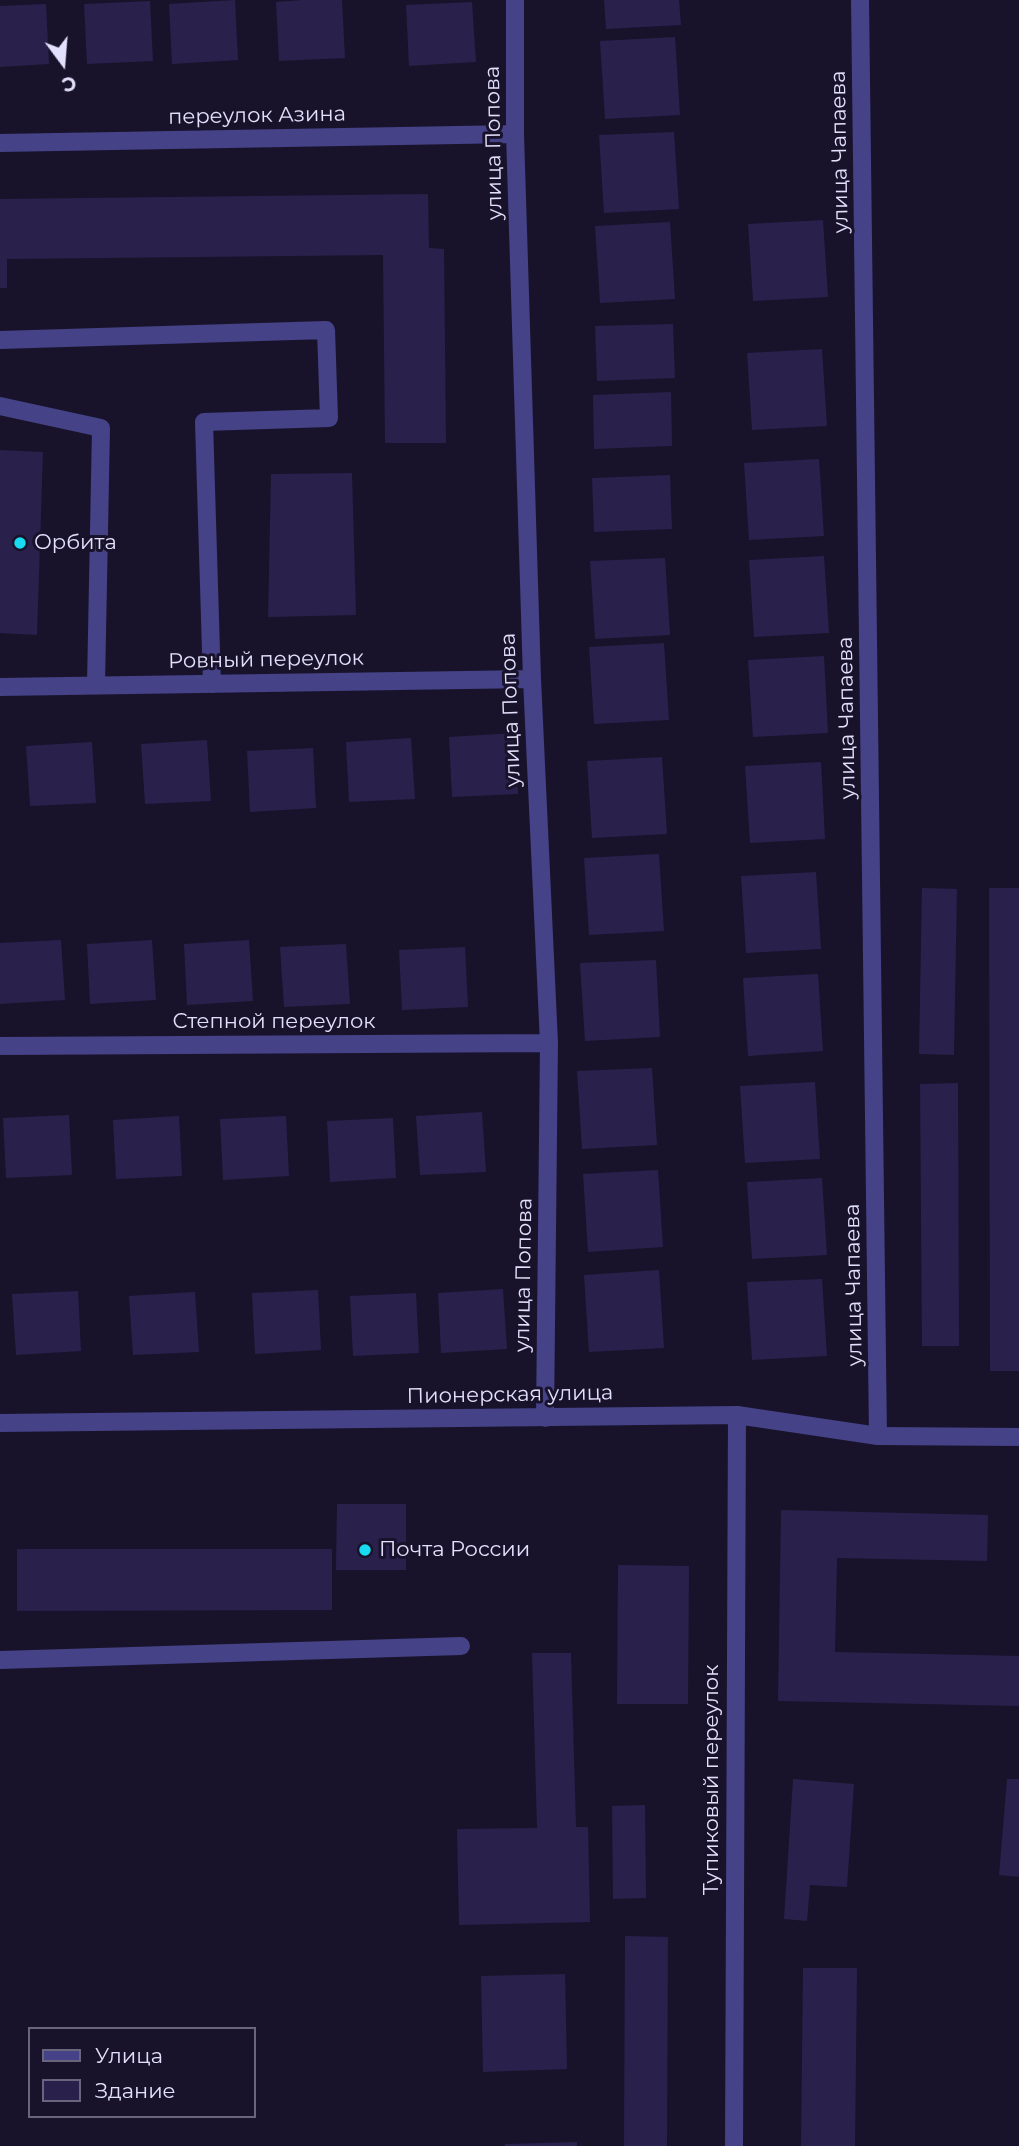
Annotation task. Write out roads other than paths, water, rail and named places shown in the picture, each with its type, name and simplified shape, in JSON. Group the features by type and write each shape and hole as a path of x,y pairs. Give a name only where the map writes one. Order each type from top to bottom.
{"street":[{"name":"улица Попова","path":"515,0 515,134 532,679 549,1043 545,1418"},
{"name":"улица Чапаева","path":"860,0 878,1436"},
{"name":"переулок Азина","path":"0,144 515,134"},
{"path":"0,340 327,330 329,418 204,422 212,684"},
{"path":"0,406 101,428 96,685"},
{"name":"Ровный переулок","path":"0,687 532,679"},
{"name":"Степной переулок","path":"0,1046 549,1043"},
{"name":"Пионерская улица","path":"0,1423 737,1415 878,1436 1019,1437"},
{"name":"Тупиковый переулок","path":"734,2146 737,1415"},
{"path":"0,1660 461,1646"}],"place":[{"name":"Орбита","path":"20,543"},
{"name":"Почта России","path":"365,1550"}]}
